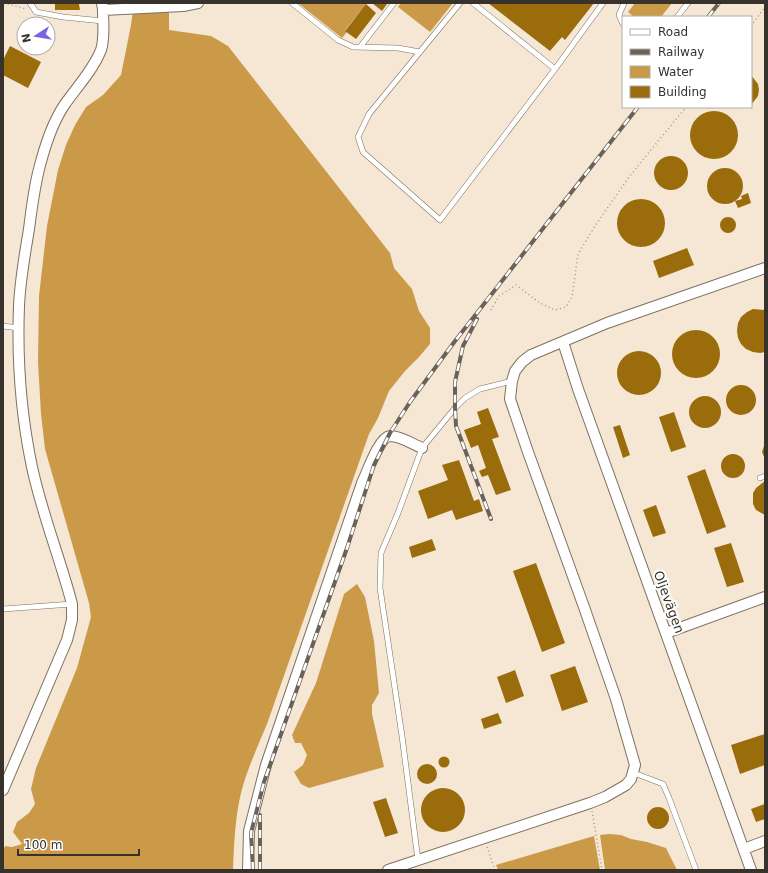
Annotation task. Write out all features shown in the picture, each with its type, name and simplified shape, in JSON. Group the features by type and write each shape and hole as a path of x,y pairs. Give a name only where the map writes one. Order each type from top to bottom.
{"street":[{"path":"3,790 67,640 72,620 72,604 32,467 22,397 19,353 19,306 23,266 41,158 55,120 95,63 101,48 103,6 115,10 183,6 198,3"},
{"path":"393,869 590,803 605,797 626,785 634,773 635,764 613,692 510,399 515,371 522,362 531,356 607,323 765,268"},
{"name":"Oljevägen","path":"564,342 578,389 751,870"},
{"path":"248,870 249,831 266,765 362,483 379,445 384,438 388,436 397,437 422,448"},
{"path":"666,633 765,597"},
{"path":"744,849 765,841"}],"lane":[{"path":"30,3 36,12 63,17 103,21"},
{"path":"292,3 338,40 353,47 398,48 420,52"},
{"path":"360,48 394,3"},
{"path":"460,3 369,114 358,137 363,152 440,220 555,69 603,3"},
{"path":"472,3 555,69"},
{"path":"622,22 619,16 624,3"},
{"path":"678,16 688,3"},
{"path":"3,326 19,328"},
{"path":"418,860 402,736 380,588 379,574 381,553 398,514 422,448 465,398 480,390 512,381"},
{"path":"3,609 72,604"},
{"path":"634,773 662,784 669,798 696,870"}],"path":[{"path":"4,3 36,12"},
{"path":"752,25 765,7"},
{"path":"491,310 499,296 516,285 540,303 555,310 566,307 572,297 578,254 595,226 629,177 685,108"},
{"path":"590,803 602,870"},
{"path":"484,838 495,870"}],"water":[{"path":"134,3 169,3 169,30 211,36 228,46 390,253 394,268 412,289 419,311 430,328 430,344 389,391 378,418 369,434 267,724 243,784 236,822 233,870 3,870 3,852 5,846 12,847 22,844 13,832 17,822 29,813 35,804 31,789 36,768 77,668 91,617 89,603 45,449 41,414 38,362 39,296 47,226 58,170 66,145 75,125 86,107 103,95 121,75"},
{"path":"298,3 367,3 345,30 347,32 342,38"},
{"path":"401,3 453,3 430,32 398,7"},
{"path":"635,3 672,3 662,16 633,16 628,12"},
{"path":"357,584 365,597 374,641 379,693 372,705 372,714 384,767 309,788 301,784 294,772 303,765 307,755 301,743 295,743 292,735 316,683 344,594"},
{"path":"600,835 621,835 666,848 677,870 605,870"},
{"path":"594,836 600,870 498,870 496,865"}],"building":[{"path":"372,3 386,3 387,4 382,11"},
{"path":"488,3 594,3 565,40 562,37 550,51"},
{"path":"55,4 79,4 80,10 55,10"},
{"path":"366,4 376,13 356,39 345,31"},
{"path":"10,46 16,49 16,56 29,56 41,62 28,88 3,75 3,60"},
{"path":"752,76 758,84 758,96 752,104"},
{"path":"709,111 719,111 728,115 734,121 738,130 738,140 734,149 728,155 719,159 709,159 700,155 694,149 690,140 690,130 694,121 700,115"},
{"path":"668,156 674,156 678,157 685,163 688,173 687,180 681,187 674,190 668,190 664,189 657,183 654,176 654,170 655,166 661,159"},
{"path":"729,168 738,173 742,179 742,193 738,199 729,204 721,204 712,199 708,193 707,182 712,173 718,169"},
{"path":"748,193 751,203 738,208 735,201 742,199 741,196"},
{"path":"636,199 646,199 655,203 661,209 664,214 664,232 655,243 646,247 636,247 627,243 621,237 617,228 617,218 621,209 627,203"},
{"path":"728,217 734,219 736,225 734,231 728,233 722,231 720,225 722,219"},
{"path":"687,248 694,265 659,278 653,261"},
{"path":"753,309 765,310 765,352 753,352 746,349 738,338 738,323 741,317"},
{"path":"696,330 705,332 713,337 718,345 720,354 718,363 713,371 705,376 696,378 687,376 679,371 674,363 672,354 674,345 679,337 687,332"},
{"path":"635,351 643,351 648,352 655,357 660,364 660,382 655,389 648,394 635,395 627,392 620,385 617,377 617,369 620,361 627,354"},
{"path":"741,385 752,389 756,400 752,411 741,415 730,411 726,400 730,389"},
{"path":"702,396 708,396 718,403 721,412 720,418 714,425 708,428 702,428 692,421 689,415 689,409 696,399"},
{"path":"488,408 499,437 492,439 511,490 496,495 488,475 482,477 479,471 486,468 478,445 471,448 464,430 481,424 477,412"},
{"path":"674,412 686,447 671,452 659,417"},
{"path":"620,425 630,455 623,458 613,427"},
{"path":"765,443 765,459 762,452"},
{"path":"733,454 741,458 745,466 741,474 733,478 725,474 721,466 725,458"},
{"path":"459,460 474,501 479,499 483,511 456,520 452,510 428,519 418,491 448,480 442,465"},
{"path":"705,469 726,527 707,534 687,476"},
{"path":"765,481 765,515 756,510 753,504 753,493 756,488"},
{"path":"656,505 666,533 653,537 643,510"},
{"path":"432,539 436,550 412,558 409,547"},
{"path":"731,543 744,582 727,587 714,548"},
{"path":"536,563 565,643 542,652 513,571"},
{"path":"575,666 588,702 562,711 550,675"},
{"path":"515,670 524,696 506,703 497,677"},
{"path":"498,713 502,723 484,729 481,719"},
{"path":"765,734 765,765 740,774 731,745"},
{"path":"444,756 448,758 450,762 448,766 444,768 440,766 438,762 440,758"},
{"path":"427,764 434,767 437,774 434,781 427,784 420,781 417,774 420,767"},
{"path":"439,788 447,788 452,789 459,794 464,801 464,819 459,826 452,831 439,832 431,829 424,822 421,814 421,806 424,798 431,791"},
{"path":"386,798 398,833 385,837 373,802"},
{"path":"765,804 765,819 756,822 751,809"},
{"path":"658,807 666,810 669,818 666,826 658,829 650,826 647,818 650,810"}],"railway":[{"path":"709,16 719,3"},
{"path":"253,870 251,833 264,782 347,548 374,465 390,433 410,402 455,341 637,108"},
{"path":"477,319 463,346 455,382 456,426 491,519"},
{"path":"260,815 260,870"}]}
